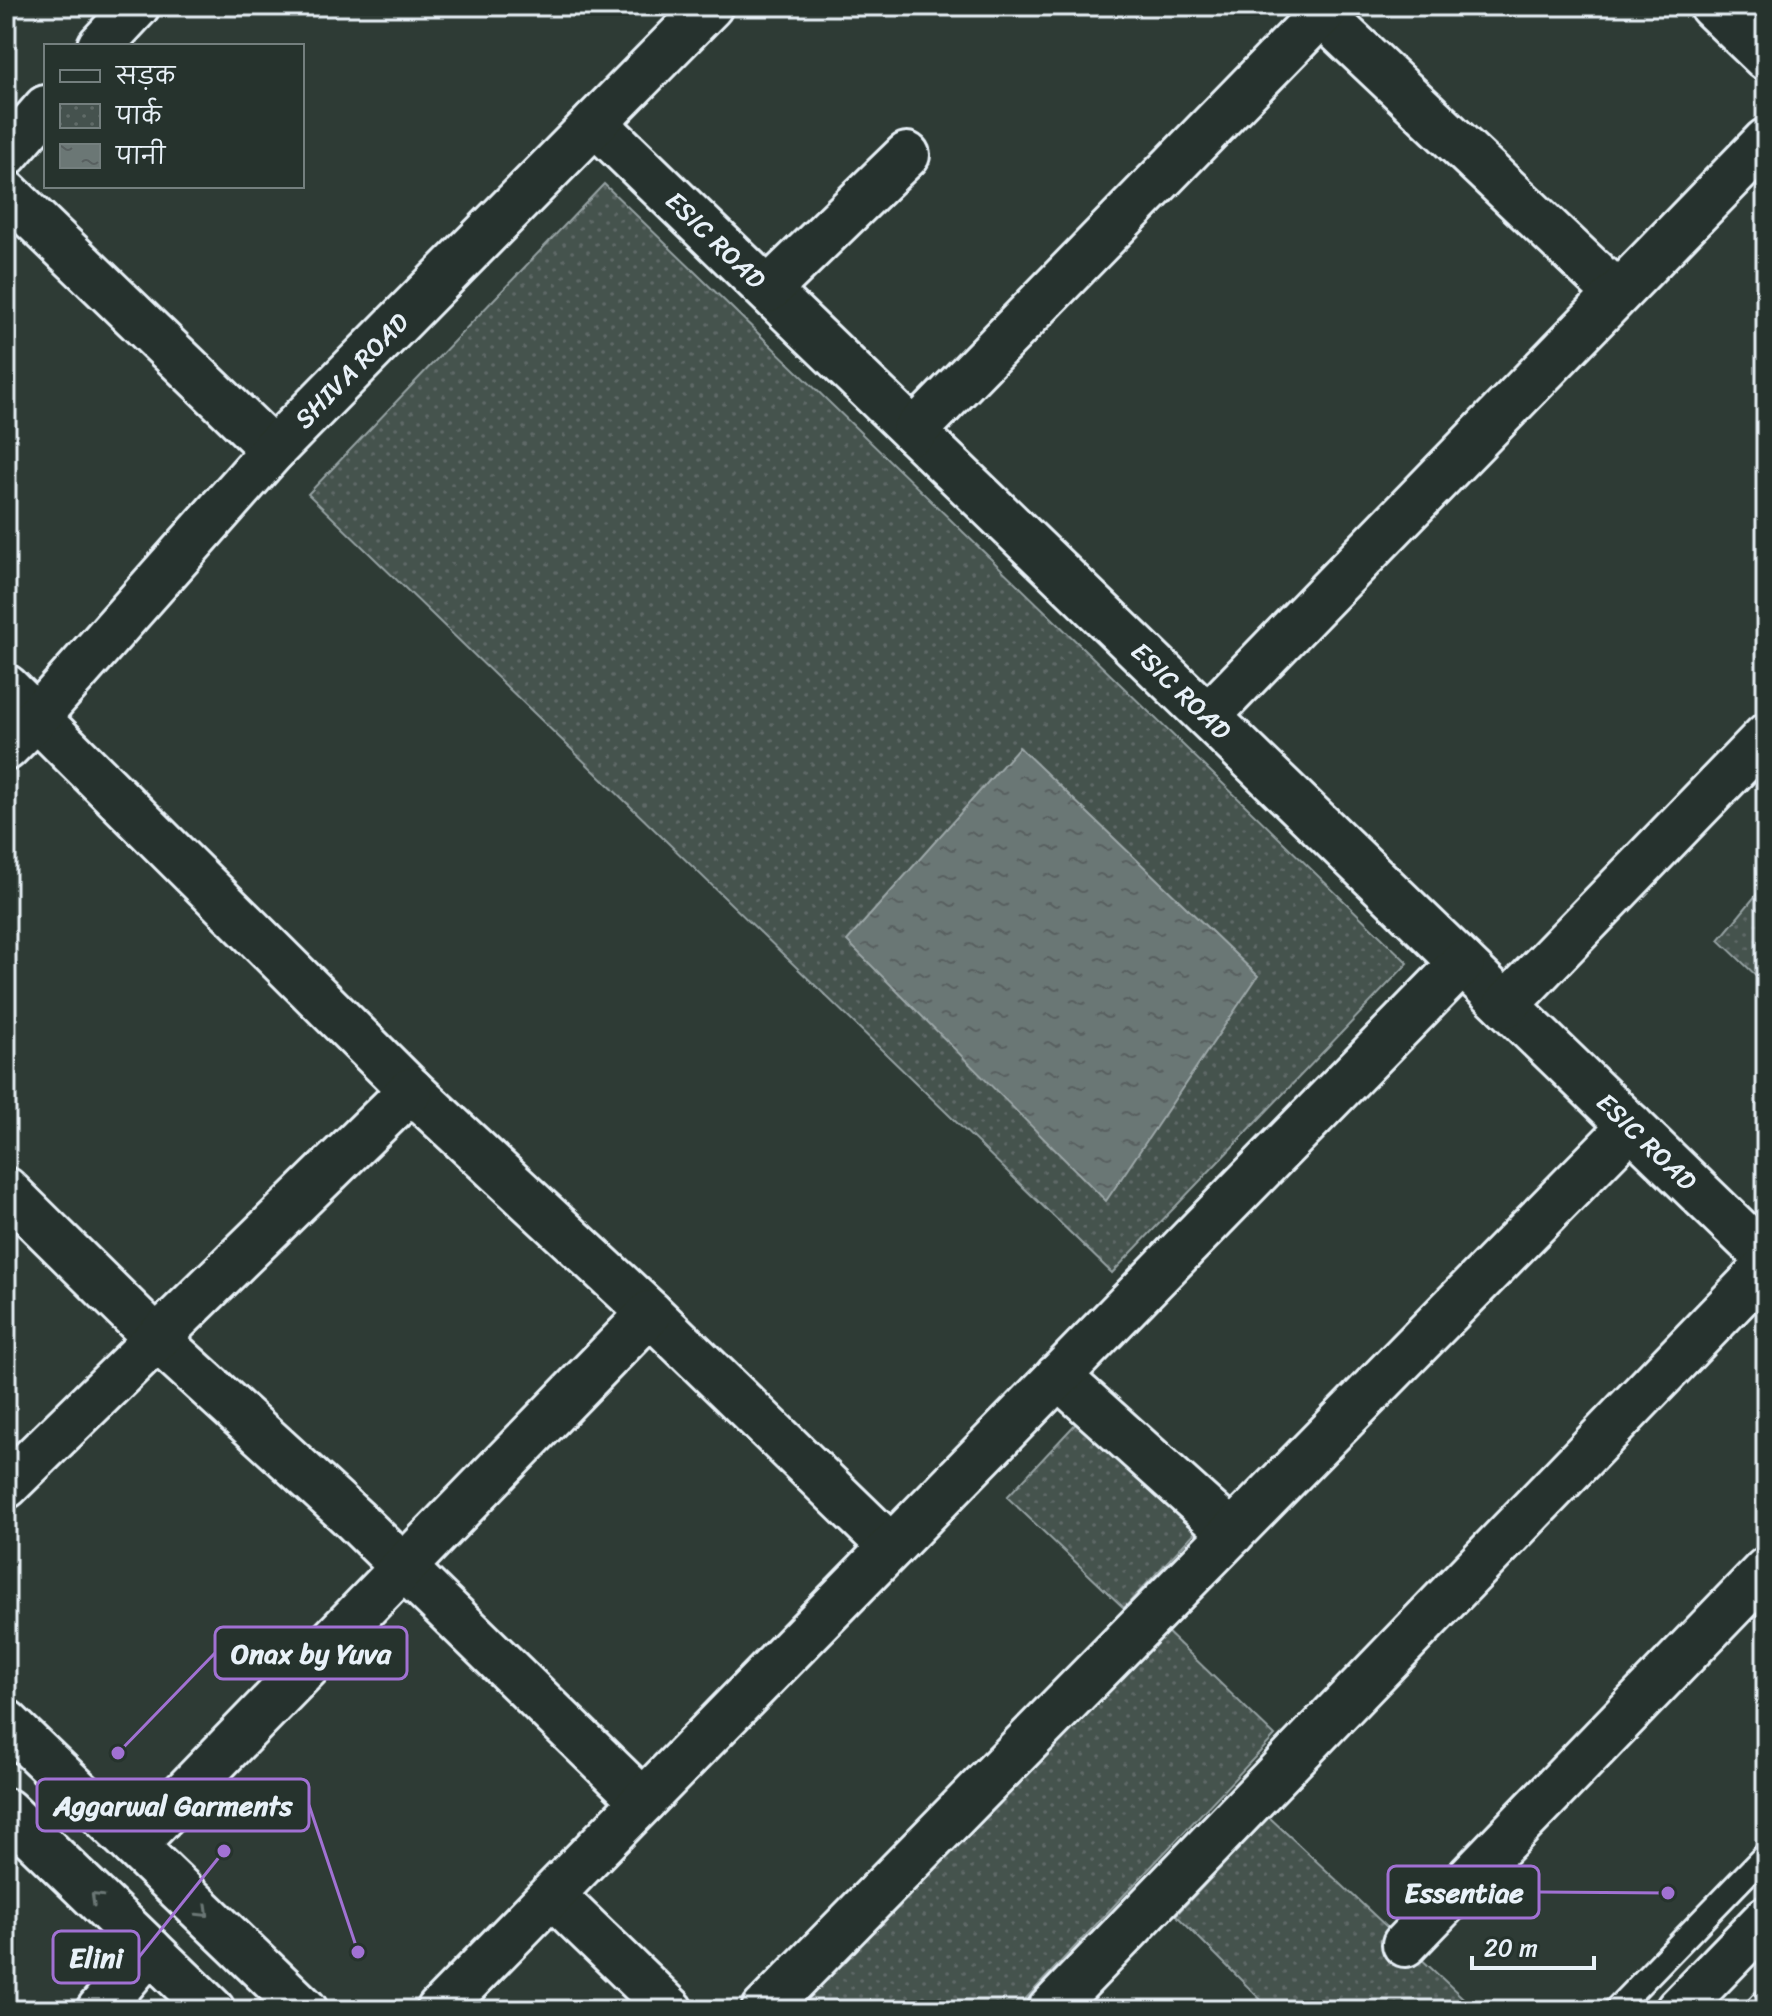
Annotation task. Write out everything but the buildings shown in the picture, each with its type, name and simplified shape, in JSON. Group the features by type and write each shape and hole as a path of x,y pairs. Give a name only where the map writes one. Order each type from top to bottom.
{"street":[{"path":"102,44 137,6"},
{"path":"1712,6 1766,58"},
{"path":"914,432 1321,9 1617,294"},
{"name":"SHIVA ROAD","path":"6,748 37,717 273,450 595,123 689,13"},
{"path":"6,154 44,110"},
{"name":"ESIC ROAD","path":"595,123 1631,1126 1760,1241"},
{"path":"1208,716 1766,141"},
{"path":"768,290 907,155"},
{"path":"6,192 273,450"},
{"path":"6,687 411,1090 650,1313 891,1547"},
{"path":"1506,1005 1766,736"},
{"path":"439,2010 1462,963"},
{"path":"6,1486 411,1090"},
{"path":"764,2010 1631,1126"},
{"path":"6,1190 156,1338 355,1520 643,1801"},
{"path":"1050,2010 1760,1241"},
{"path":"134,1845 650,1313"},
{"path":"1058,1376 1232,1533"},
{"path":"1405,1944 1766,1570"},
{"path":"6,1722 305,2010"},
{"path":"6,1811 212,2010"},
{"path":"552,1895 671,2010"},
{"path":"1678,2010 1766,1919"},
{"path":"99,2010 150,1950"}],"lane":[{"path":"1615,2010 1766,1854"}],"green space":[{"path":"604,184 1408,963 1112,1273 308,494"},
{"path":"1766,883 1766,985 1719,940"},
{"path":"1097,1401 1215,1511 1124,1608 1007,1497"},
{"path":"1158,1623 1275,1736 1015,2010 766,2010"},
{"path":"1269,1817 1476,2010 1271,2010 1176,1915"}],"water":[{"path":"1019,747 1258,976 1106,1201 847,941"}],"railway":[{"path":"1743,2010 1766,1986"}],"place":[{"name":"Onax by Yuva","path":"118,1753"},
{"name":"Elini","path":"224,1851"},
{"name":"Essentiae","path":"1668,1893"},
{"name":"Aggarwal Garments","path":"358,1952"}]}
